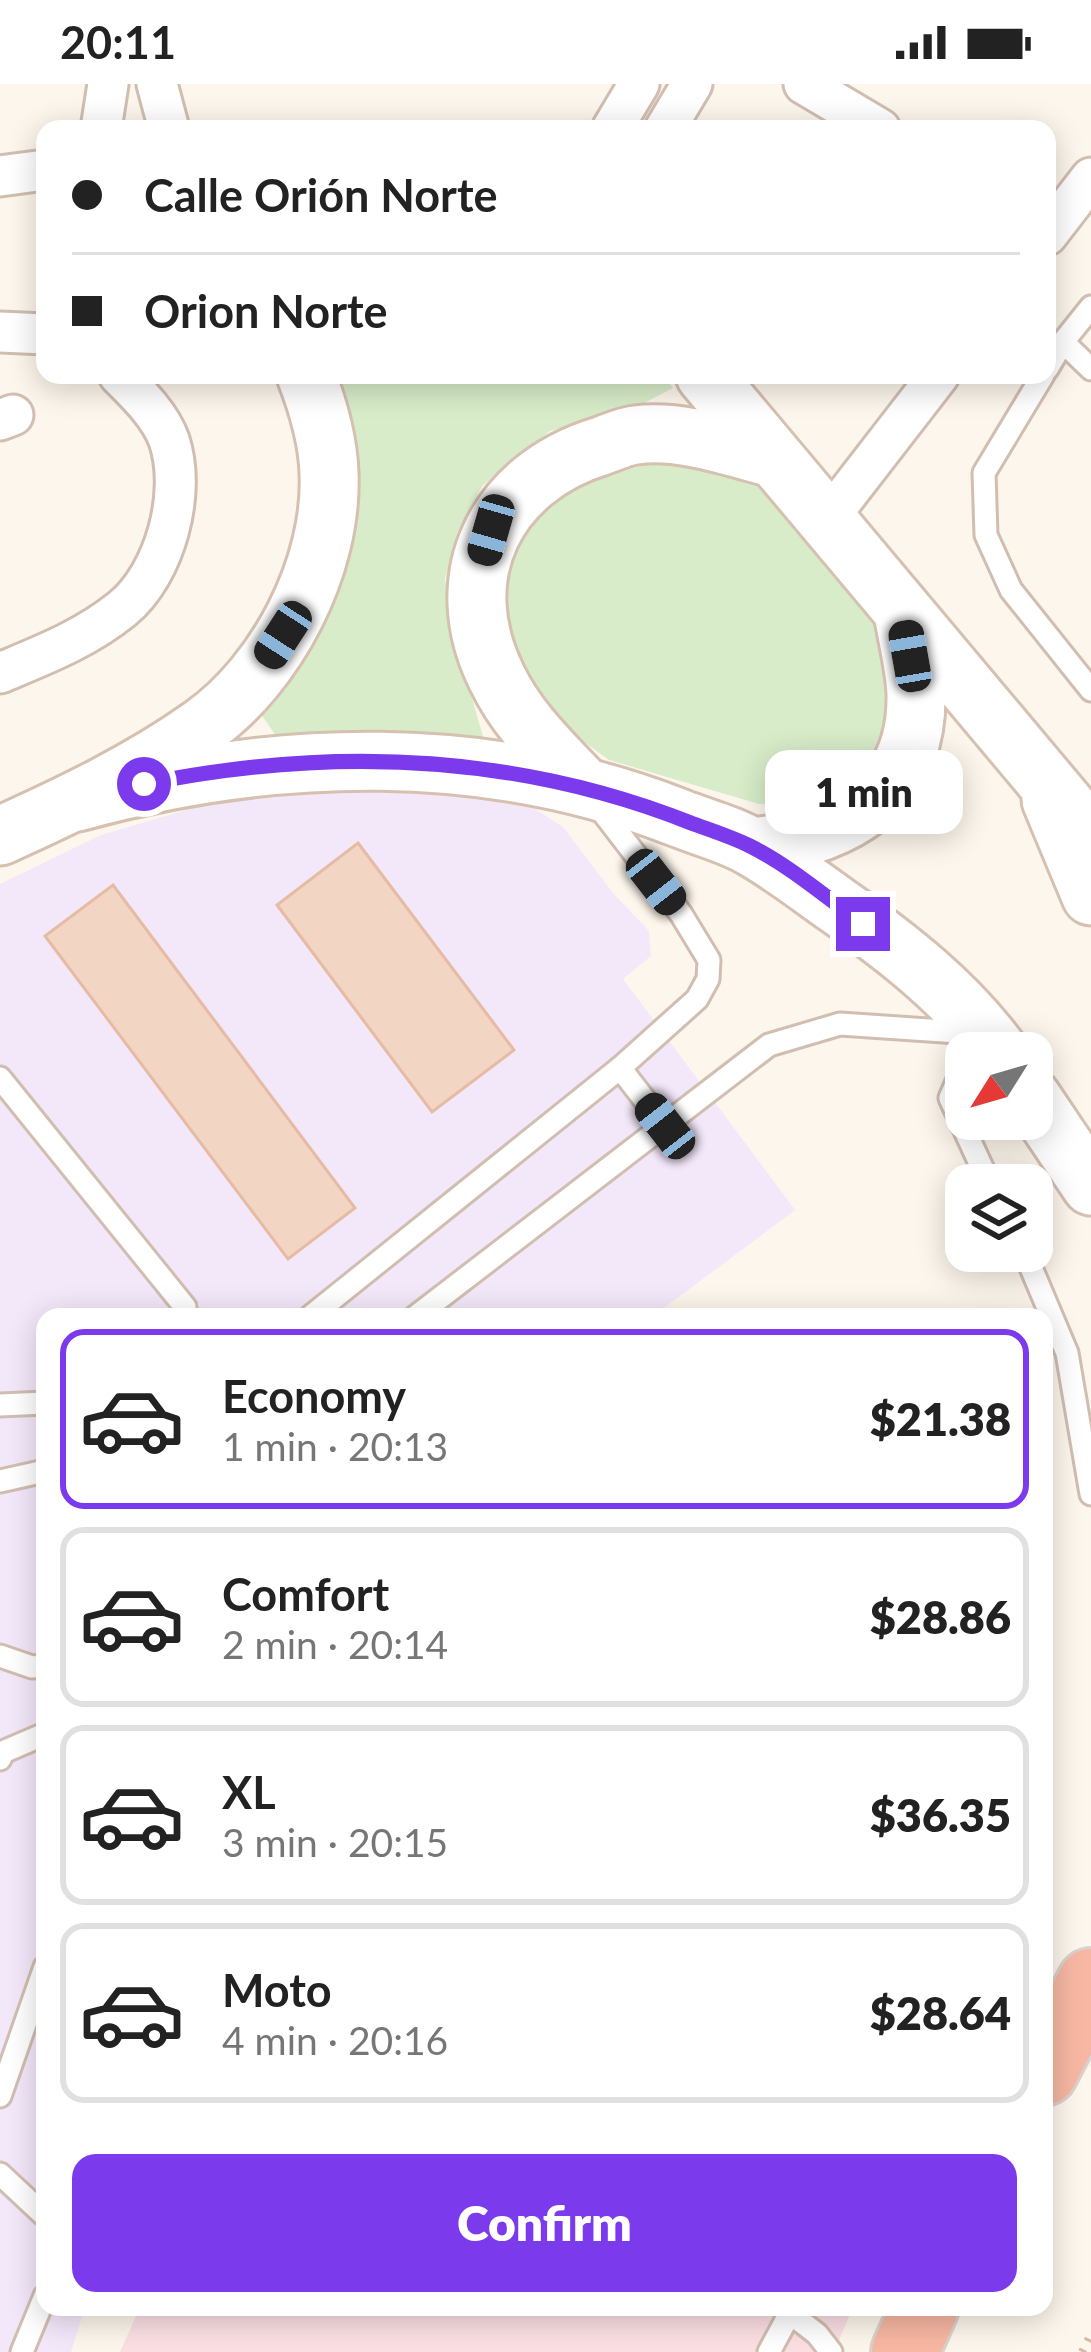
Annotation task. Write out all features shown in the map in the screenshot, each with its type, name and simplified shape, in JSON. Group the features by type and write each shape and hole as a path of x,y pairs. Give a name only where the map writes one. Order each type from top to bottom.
{"highway":[{"path":"1053,2052 1080,1990"},
{"path":"904,2352 922,2316"}],"street":[{"path":"102,120 108,84"},
{"path":"157,84 167,120"},
{"path":"617,120 639,84"},
{"path":"670,120 692,84"},
{"path":"804,84 865,120"},
{"path":"0,176 36,171"},
{"path":"1056,223 1091,178"},
{"path":"0,332 36,334"},
{"path":"0,673 84,637 125,607 148,582 163,555 174,493 169,441 145,400 128,384"},
{"path":"280,762 251,735 246,697 300,603 328,513 329,471 319,410 309,384"},
{"path":"712,384 1091,836"},
{"path":"826,521 932,384"},
{"path":"583,786 517,713 490,662 477,617 476,581 491,530 521,488 570,455 638,434 700,440 772,458"},
{"path":"752,847 829,831 858,815 896,774 909,745 916,694 903,611"},
{"path":"0,836 77,802 202,727 253,678"},
{"path":"77,802 166,779 280,762 416,762 516,772 583,786 752,847 900,949 970,1032"},
{"path":"1044,779 1091,896"},
{"path":"1053,1129 1091,1186"}],"lane":[{"path":"1056,354 1091,307"},
{"path":"1063,342 1091,369"},
{"path":"1038,384 984,473 986,536 1011,590 1091,690"},
{"path":"321,1308 620,1069 697,999 708,979 709,960 681,914 583,786"},
{"path":"427,1308 769,1046 840,1024 945,1045"},
{"path":"620,1069 665,1126"},
{"path":"0,1078 185,1308"},
{"path":"1033,1272 1048,1308"},
{"path":"1053,1320 1067,1353 1091,1494"},
{"path":"0,1405 36,1403"},
{"path":"0,1481 36,1473"},
{"path":"0,1656 36,1667"},
{"path":"0,1760 3,1752 36,1738"},
{"path":"0,2096 36,1993"},
{"path":"0,2174 36,2208"},
{"path":"22,2352 37,2316"},
{"path":"769,2352 784,2316"},
{"path":"792,2316 831,2352"}],"path":[{"path":"1082,2352 1091,2334"}],"shaded area":[{"path":"427,787 521,800 563,827 649,931 651,956 623,979 795,1210 664,1308 36,1308 36,2316 82,2316 71,2352 0,2352 0,884 101,835 248,792"},
{"path":"136,2316 849,2316 834,2352 120,2352"}],"green space":[{"path":"322,384 670,384 673,388 627,412 550,431 482,486 458,531 445,579 458,650 489,757 276,736 261,714 274,671"},
{"path":"647,453 762,481 888,628 887,716 865,772 832,804 759,804 609,760 522,697 499,625 513,532 550,496"}],"building":[{"path":"358,843 514,1050 432,1112 277,905"},
{"path":"113,885 355,1208 288,1259 45,936"}],"route":[{"path":"144,784 280,762 416,762 558,780 616,795 752,847 863,924"}]}
